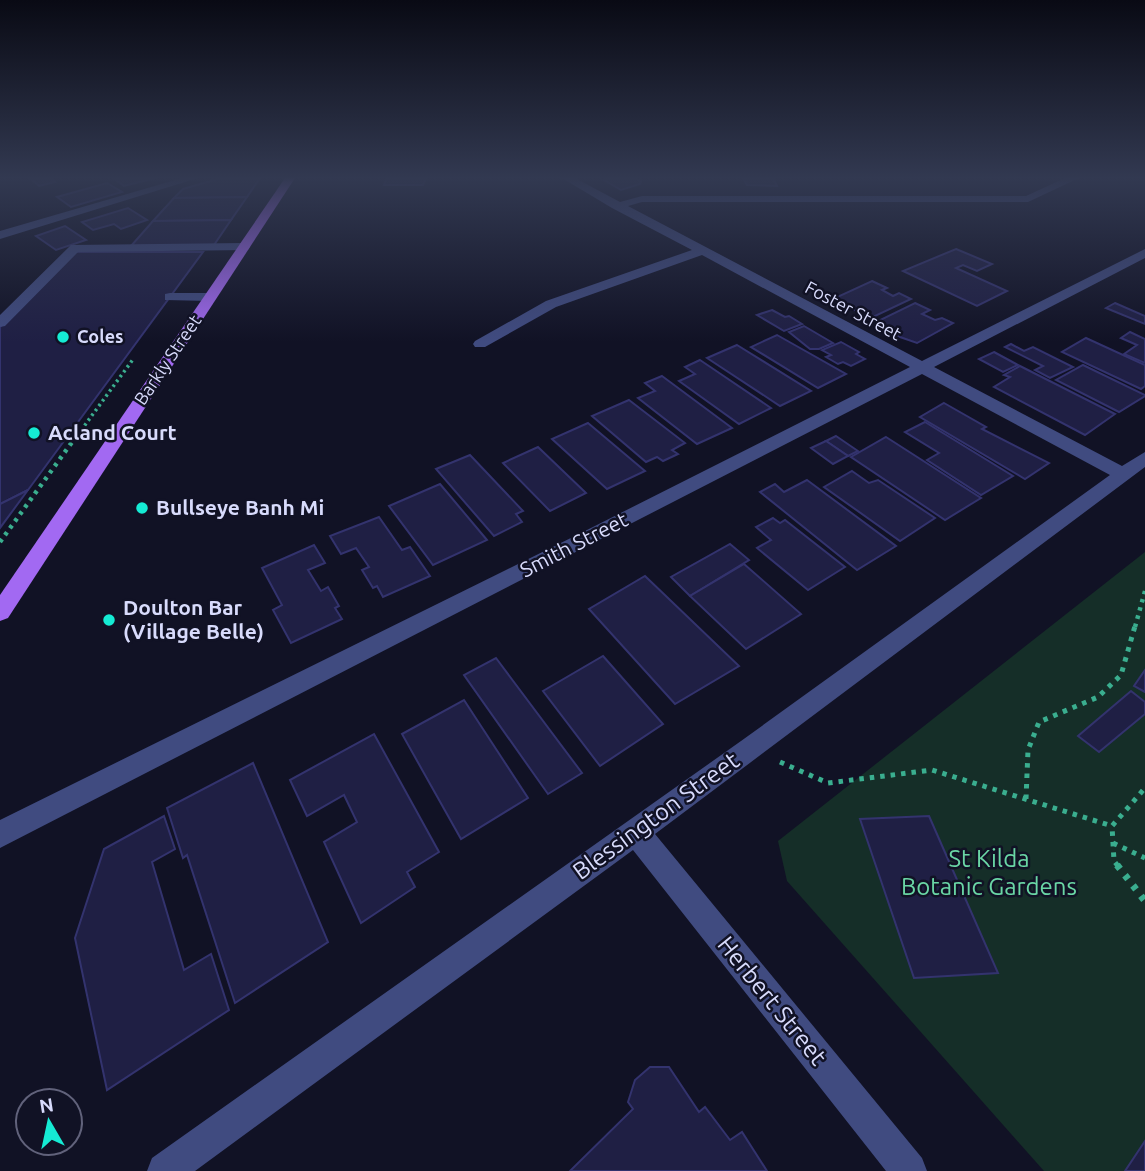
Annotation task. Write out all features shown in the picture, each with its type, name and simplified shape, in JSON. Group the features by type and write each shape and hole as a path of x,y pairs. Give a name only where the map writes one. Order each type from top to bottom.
{"main road":[{"name":"Barkly Street","path":"0,612 254,233"}],"street":[{"name":"Foster Street","path":"666,233 1124,474"},
{"path":"0,323 75,248 244,247"},
{"path":"480,344 551,304 701,251"},
{"name":"Smith Street","path":"0,834 579,543 1145,253"},
{"path":"170,297 210,297"},
{"name":"Blessington Street","path":"165,1171 750,749 1145,458"},
{"name":"Herbert Street","path":"635,831 909,1171"}],"path":[{"path":"0,542 138,353"},
{"path":"1026,799 1028,750 1039,722 1098,697 1121,675 1145,591"},
{"path":"750,749 828,783 932,770 1112,826"},
{"path":"1145,788 1112,826 1114,861 1145,901"},
{"path":"1113,843 1145,858"}],"green space":[{"name":"St Kilda Botanic Gardens","path":"1145,552 1145,1171 1044,1171 787,881 778,841"}],"building":[{"path":"46,233 75,233 86,240 56,250 36,236"},
{"path":"143,233 222,233 214,245 131,246"},
{"path":"956,249 992,264 977,271 963,265 956,268 1007,291 977,306 903,271"},
{"path":"75,252 203,252 28,490 0,504 0,327"},
{"path":"872,281 887,288 882,290 893,296 899,293 911,299 873,317 858,312 835,298"},
{"path":"915,303 930,310 922,314 935,320 942,318 953,323 917,343 900,337 876,322"},
{"path":"1115,303 1145,316 1145,324 1106,308"},
{"path":"772,310 802,324 784,331 757,315"},
{"path":"804,326 833,343 819,349 810,349 789,332"},
{"path":"1130,332 1145,339 1145,363 1124,354 1137,345 1121,338"},
{"path":"777,335 846,374 818,388 751,347"},
{"path":"1086,338 1145,365 1145,386 1141,389 1062,352"},
{"path":"841,342 859,352 856,354 865,359 851,366 843,362 838,364 826,357 831,355 822,350"},
{"path":"1011,344 1024,351 1033,347 1073,367 1050,378 1035,370 1043,366 1005,347"},
{"path":"737,345 811,391 780,406 707,358"},
{"path":"994,352 1018,365 1003,372 979,359"},
{"path":"700,360 771,408 739,424 679,381 695,374 685,367"},
{"path":"1083,365 1145,396 1119,412 1056,380"},
{"path":"1020,366 1115,414 1085,435 994,387 1010,377 1004,375"},
{"path":"662,376 732,428 697,444 638,398 655,391 645,383"},
{"path":"629,400 685,443 672,450 678,454 663,461 657,457 646,462 592,416"},
{"path":"944,403 986,427 982,429 1049,463 1025,479 920,417"},
{"path":"925,422 1013,476 981,495 927,460 939,453 905,432"},
{"path":"588,423 645,471 607,489 552,439"},
{"path":"836,436 858,451 848,456 826,441"},
{"path":"886,437 981,498 945,520 851,457"},
{"path":"826,441 848,456 833,464 811,448"},
{"path":"538,447 586,493 550,511 503,463"},
{"path":"470,455 523,511 516,514 522,522 494,536 436,469"},
{"path":"852,471 869,483 878,480 935,518 900,541 824,487"},
{"path":"807,480 896,546 857,570 760,492 775,484 784,492"},
{"path":"440,484 487,540 433,565 389,506"},
{"path":"28,490 0,528 0,504"},
{"path":"379,517 402,550 410,547 430,576 383,597 377,586 373,588 362,570 369,567 356,548 341,554 330,536"},
{"path":"773,518 780,523 785,520 845,567 808,590 757,548 771,540 756,527"},
{"path":"730,544 749,560 690,596 671,577"},
{"path":"314,545 325,563 308,570 321,591 328,587 339,606 335,608 342,619 291,643 273,610 282,605 262,568"},
{"path":"744,564 801,614 746,649 690,596"},
{"path":"645,576 739,666 675,704 589,609"},
{"path":"603,656 663,724 600,766 543,691"},
{"path":"496,658 582,773 548,794 464,675"},
{"path":"1145,670 1145,692 1134,686"},
{"path":"1131,691 1145,702 1145,714 1099,752 1078,736"},
{"path":"464,700 528,798 461,839 402,734"},
{"path":"374,734 439,852 407,872 415,887 361,923 324,842 357,822 344,795 307,816 290,780"},
{"path":"253,763 328,942 235,1003 187,855 183,858 167,808"},
{"path":"164,816 175,849 152,862 184,970 211,954 229,1010 107,1090 75,938 104,849"},
{"path":"929,816 998,973 914,978 860,819"},
{"path":"650,1067 669,1067 699,1112 705,1107 730,1140 742,1132 767,1171 570,1171 633,1109 628,1102 635,1080"},
{"path":"1145,1141 1145,1171 1125,1171"}],"place":[{"name":"Coles","path":"63,337"},
{"name":"Acland Court","path":"34,433"},
{"name":"Bullseye Banh Mi","path":"142,508"},
{"name":"Doulton Bar (Village Belle)","path":"109,620"}]}
